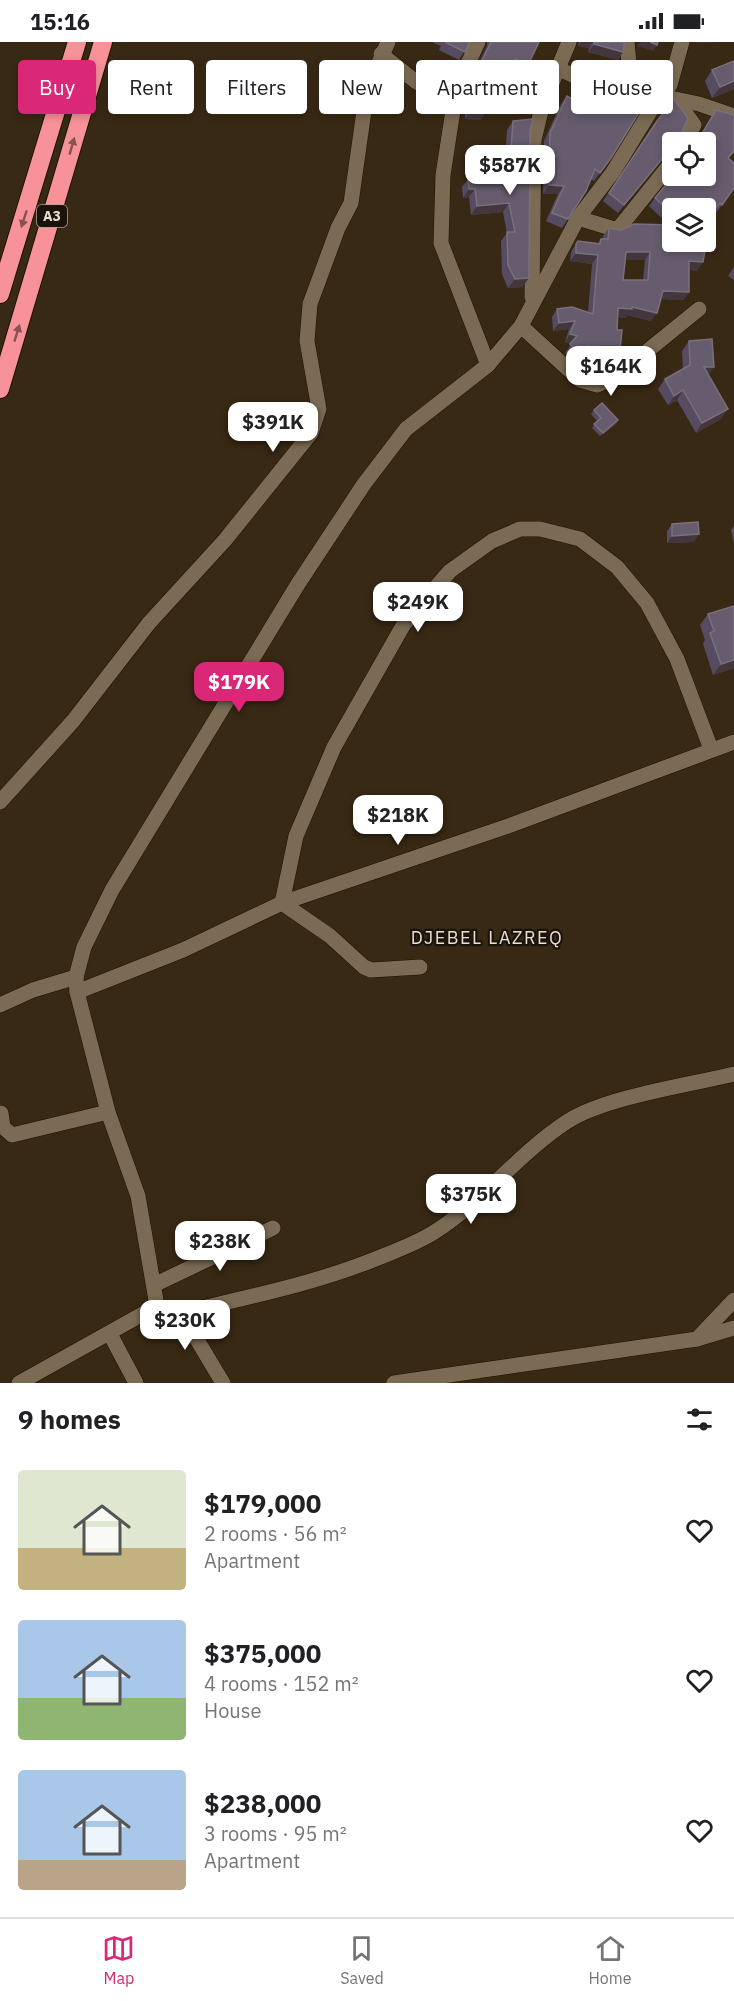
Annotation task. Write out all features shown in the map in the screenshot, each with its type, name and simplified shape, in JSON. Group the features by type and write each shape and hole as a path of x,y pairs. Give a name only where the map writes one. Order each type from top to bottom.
{"highway":[{"name":"A3","path":"0,294 77,42"},
{"name":"A3","path":"0,389 103,42"}],"street":[{"path":"470,60 478,42"},
{"path":"569,42 559,69 571,74"},
{"path":"627,42 629,60"},
{"path":"673,74 682,42"},
{"path":"0,802 73,721 149,623 225,540 311,433 319,409 307,341 310,304 338,228 351,203 365,104 385,48 416,82"},
{"path":"673,99 699,104 734,116"},
{"path":"673,102 694,126 691,132"},
{"path":"452,114 443,176 441,243 488,365"},
{"path":"531,305 534,268 534,140 540,114"},
{"path":"157,1306 138,1196 108,1112 76,985 84,946 112,890 297,584 364,484 412,423 488,365 521,326 578,218 613,172 645,114"},
{"path":"578,218 614,229 619,228 662,174"},
{"path":"521,326 580,380 597,385 614,378 699,309"},
{"path":"282,903 296,836 334,747 404,624 450,571 492,541 520,529 540,529 580,539 617,567 647,603 677,659 711,749"},
{"path":"0,1005 33,990 76,985 183,950 282,903 657,773 711,749 734,742"},
{"path":"282,903 330,936 364,967 371,970 420,967"},
{"path":"19,1383 157,1306 181,1312 332,1277 397,1250 442,1226 539,1142 570,1119 618,1101 734,1074"},
{"path":"1,1113 3,1126 12,1135 108,1112"},
{"path":"154,1285 273,1228"},
{"path":"697,1339 734,1300"},
{"path":"181,1312 223,1383"},
{"path":"394,1383 490,1377 697,1339 734,1328"},
{"path":"110,1334 136,1383"}],"building":[{"path":"445,42 470,42 465,52"},
{"path":"491,42 539,42 530,60 482,60"},
{"path":"594,42 624,42 624,49 623,52 594,44"},
{"path":"734,61 734,81 720,87 712,70"},
{"path":"567,96 571,98 571,114 638,114 600,173 595,169 586,191 568,219 552,213 564,186 549,185 550,133"},
{"path":"673,100 688,118 682,132 662,132 662,159 624,205 609,193 662,114 673,114"},
{"path":"716,110 734,115 734,151 728,158 734,163 734,188 722,205 720,203 716,208 716,198 662,198 662,204 655,198 665,186 716,186 716,132 703,132"},
{"path":"533,119 530,131 529,278 515,279 508,265 507,232 515,232 509,203 477,206 475,189 469,189 468,179 484,177 481,149 497,147 500,173 524,174 523,153 511,151 513,121"},
{"path":"634,224 662,225 662,252 705,252 703,262 689,261 689,292 663,291 657,313 632,307 632,309 618,308 617,330 622,330 620,349 587,346 581,354 570,344 577,336 570,334 575,321 559,323 557,309 572,307 593,314 598,255 576,253 576,244 578,241 600,244 601,239 608,239 609,228 621,230","holes":["626,252 650,252 648,280 623,280"]},
{"path":"712,339 714,367 704,367 728,409 702,423 683,390 674,396 665,379 690,365 689,341"},
{"path":"602,403 618,420 603,433 594,424 601,418 594,410"},
{"path":"698,522 699,534 672,536 672,524"},
{"path":"734,606 734,660 721,664 710,633 714,631 708,614"}],"district":[{"name":"DJEBEL LAZREQ","path":"487,937"}]}
